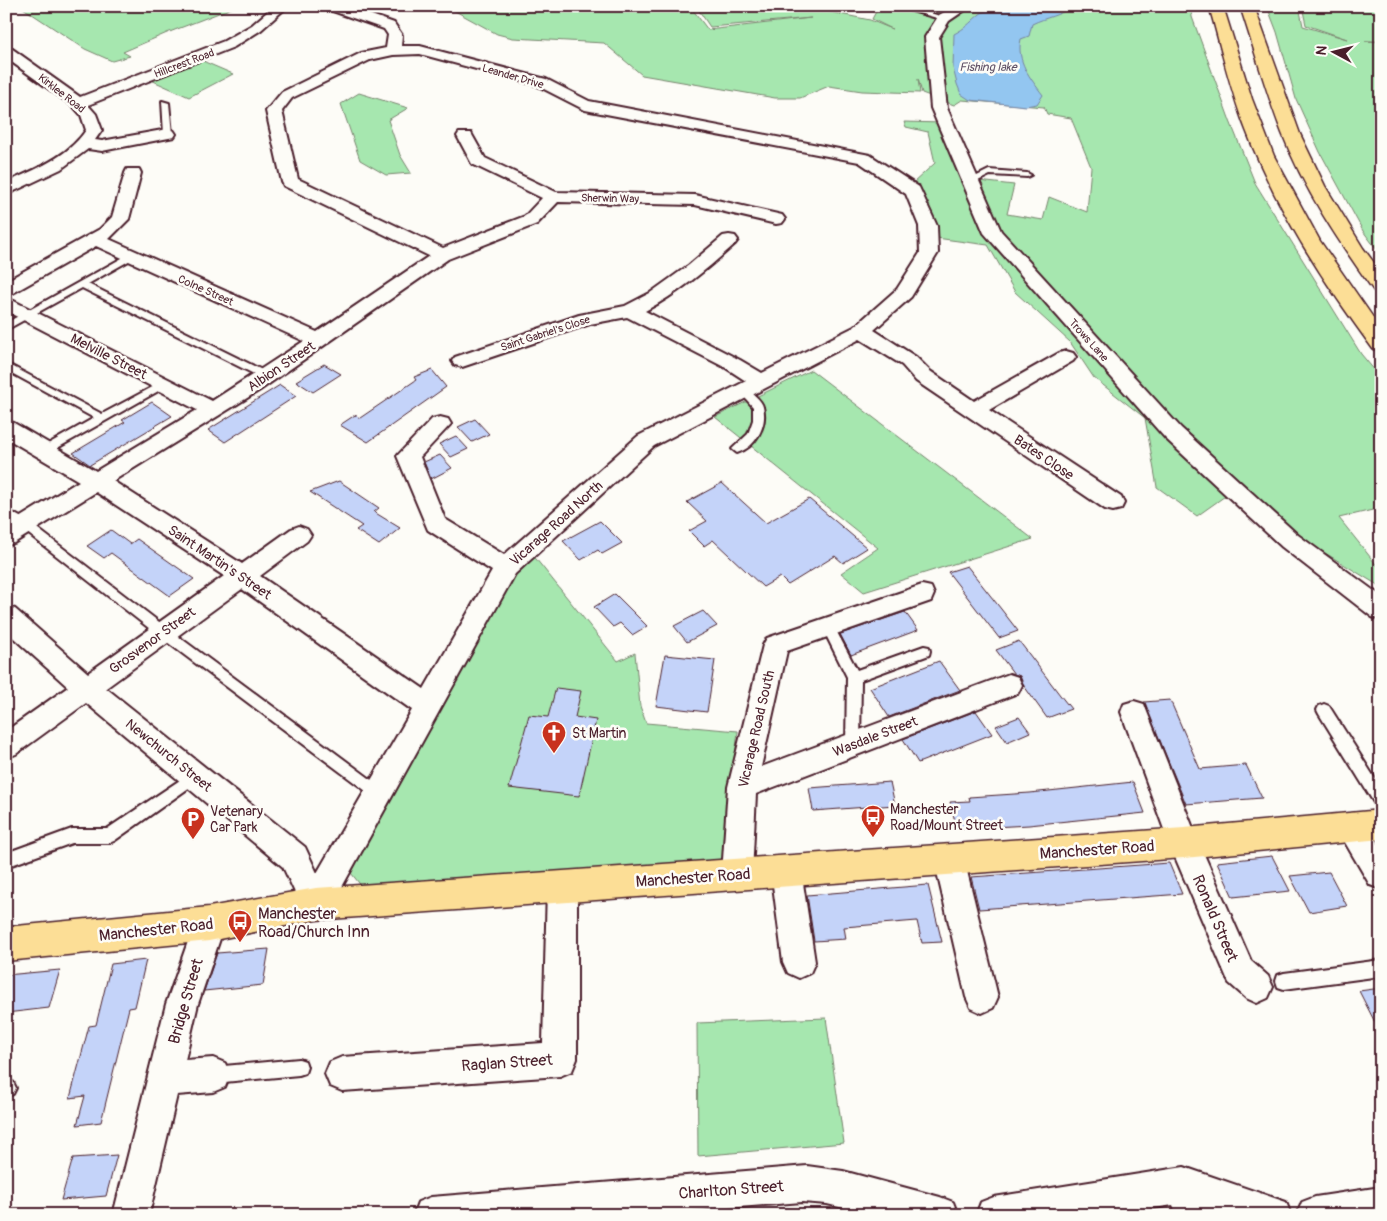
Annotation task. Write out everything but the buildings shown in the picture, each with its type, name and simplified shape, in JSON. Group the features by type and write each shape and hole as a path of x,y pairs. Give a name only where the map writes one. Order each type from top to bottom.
{"main road":[{"path":"1247,6 1291,134 1316,186 1354,249 1381,286"},
{"path":"1216,9 1254,130 1279,184 1314,247 1381,344"},
{"name":"Manchester Road","path":"6,944 209,924 316,904 1184,842 1366,826"}],"street":[{"name":"Hillcrest Road","path":"78,103 219,49 248,35 267,22 282,6"},
{"path":"332,6 389,26 395,35 393,51"},
{"path":"944,18 965,6"},
{"name":"Trows Lane","path":"944,18 932,37 939,108 993,233 1173,433 1290,542 1381,610"},
{"name":"Leander Drive","path":"442,255 290,182 274,111 287,95 366,56 393,51 420,50 541,82 585,105 864,158 913,191 928,226 929,253 904,292 861,331"},
{"name":"Kirklee Road","path":"6,51 78,103 88,114 94,130 87,144"},
{"path":"8,187 69,158 87,144 102,146 168,134"},
{"name":"Sherwin Way","path":"466,136 478,161 553,197 695,200 776,219"},
{"path":"6,289 106,233 120,219 133,173"},
{"name":"Albion Street","path":"6,537 266,376 442,255 531,220 553,197"},
{"name":"Colne Street","path":"95,239 318,340"},
{"name":"Saint Gabriel's Close","path":"462,362 586,319 630,311 665,292 696,269 729,240"},
{"name":"Melville Street","path":"6,302 213,410"},
{"path":"630,311 733,364 753,387"},
{"name":"Vicarage Road North","path":"316,904 506,568 646,442 861,331"},
{"name":"Bates Close","path":"861,331 909,361 923,376 1113,503"},
{"path":"974,410 1066,357"},
{"path":"440,424 408,456 436,524 506,568"},
{"name":"Saint Martin's Street","path":"6,428 96,481 242,576 427,706"},
{"name":"Grosvenor Street","path":"6,746 298,535"},
{"path":"828,627 922,594"},
{"name":"Newchurch Street","path":"9,621 86,687 294,857 316,904"},
{"name":"Vicarage Road South","path":"736,874 742,787 776,645 828,627"},
{"name":"Wasdale Street","path":"742,787 1009,686"},
{"name":"Ronald Street","path":"1134,712 1184,842 1240,972 1271,984"},
{"path":"1366,826 1381,875"},
{"path":"949,859 982,997"},
{"path":"786,870 799,962"},
{"name":"Raglan Street","path":"342,1074 560,1059 562,886"},
{"name":"Bridge Street","path":"131,1215 182,1004 209,924"},
{"path":"165,1079 213,1075"},
{"name":"Charlton Street","path":"431,1215 776,1185 810,1184 851,1192 922,1213"},
{"path":"994,1215 1190,1200 1273,1215"},
{"path":"1315,1215 1381,1206"}],"lane":[{"path":"897,6 944,18"},
{"path":"165,103 168,134"},
{"path":"971,181 989,172 1027,175"},
{"path":"6,327 131,256"},
{"path":"81,284 266,376"},
{"path":"6,366 102,418"},
{"path":"45,451 164,385"},
{"path":"737,449 748,443 758,426 758,406 753,387"},
{"path":"6,513 25,525 163,632 379,793"},
{"path":"828,627 854,677 853,745"},
{"path":"854,677 924,651"},
{"path":"1324,710 1381,800"},
{"path":"6,860 72,836 109,836 195,776"},
{"path":"1271,984 1381,968"},
{"path":"213,1075 299,1067"}],"green space":[{"path":"20,6 237,6 123,52 130,56 112,61 85,49"},
{"path":"446,6 690,6 708,30 811,18 710,27 696,6 800,6 870,20 892,29 872,19 879,6 1191,6 1192,17 1255,183 1361,354 1381,378 1381,508 1339,518 1379,568 1381,587 1228,494 1197,516 1157,487 1145,418 1094,378 1070,342 1015,292 988,245 936,238 913,183 935,163 928,132 906,127 904,122 943,123 978,181 1014,185 1007,214 1043,220 1049,197 1087,212 1091,167 1071,118 1047,114 1044,107 962,100 954,105 922,93 918,79 920,93 862,91 829,86 800,98 775,98 642,75 604,43 513,38 497,34"},
{"path":"1267,6 1299,6 1303,26 1347,39 1306,25 1302,6 1381,6 1381,41 1365,41 1381,42 1381,255 1363,231 1320,152 1296,99 1277,32"},
{"path":"198,59 233,74 189,97 151,80"},
{"path":"359,93 408,108 388,120 400,155 411,173 386,175 360,160 341,104"},
{"path":"811,370 1033,539 864,592 841,573 878,548 715,417"},
{"path":"532,554 618,661 635,653 640,706 646,723 738,731 722,866 367,893 351,873 512,568"},
{"path":"826,1018 844,1143 698,1156 697,1023"}],"water":[{"name":"Fishing lake","path":"1002,6 1072,6 1063,12 1032,24 1029,36 1021,39 1020,55 1022,62 1029,76 1043,95 1037,104 1026,106 970,100 961,94 957,84 953,68 954,34 981,13"}],"place":[{"name":"St Martin","path":"554,754"},
{"name":"Manchester Road/Mount Street","path":"873,838"},
{"name":"Vetenary Car Park","path":"193,840"},
{"name":"Manchester Road/Church Inn","path":"240,943"}]}
